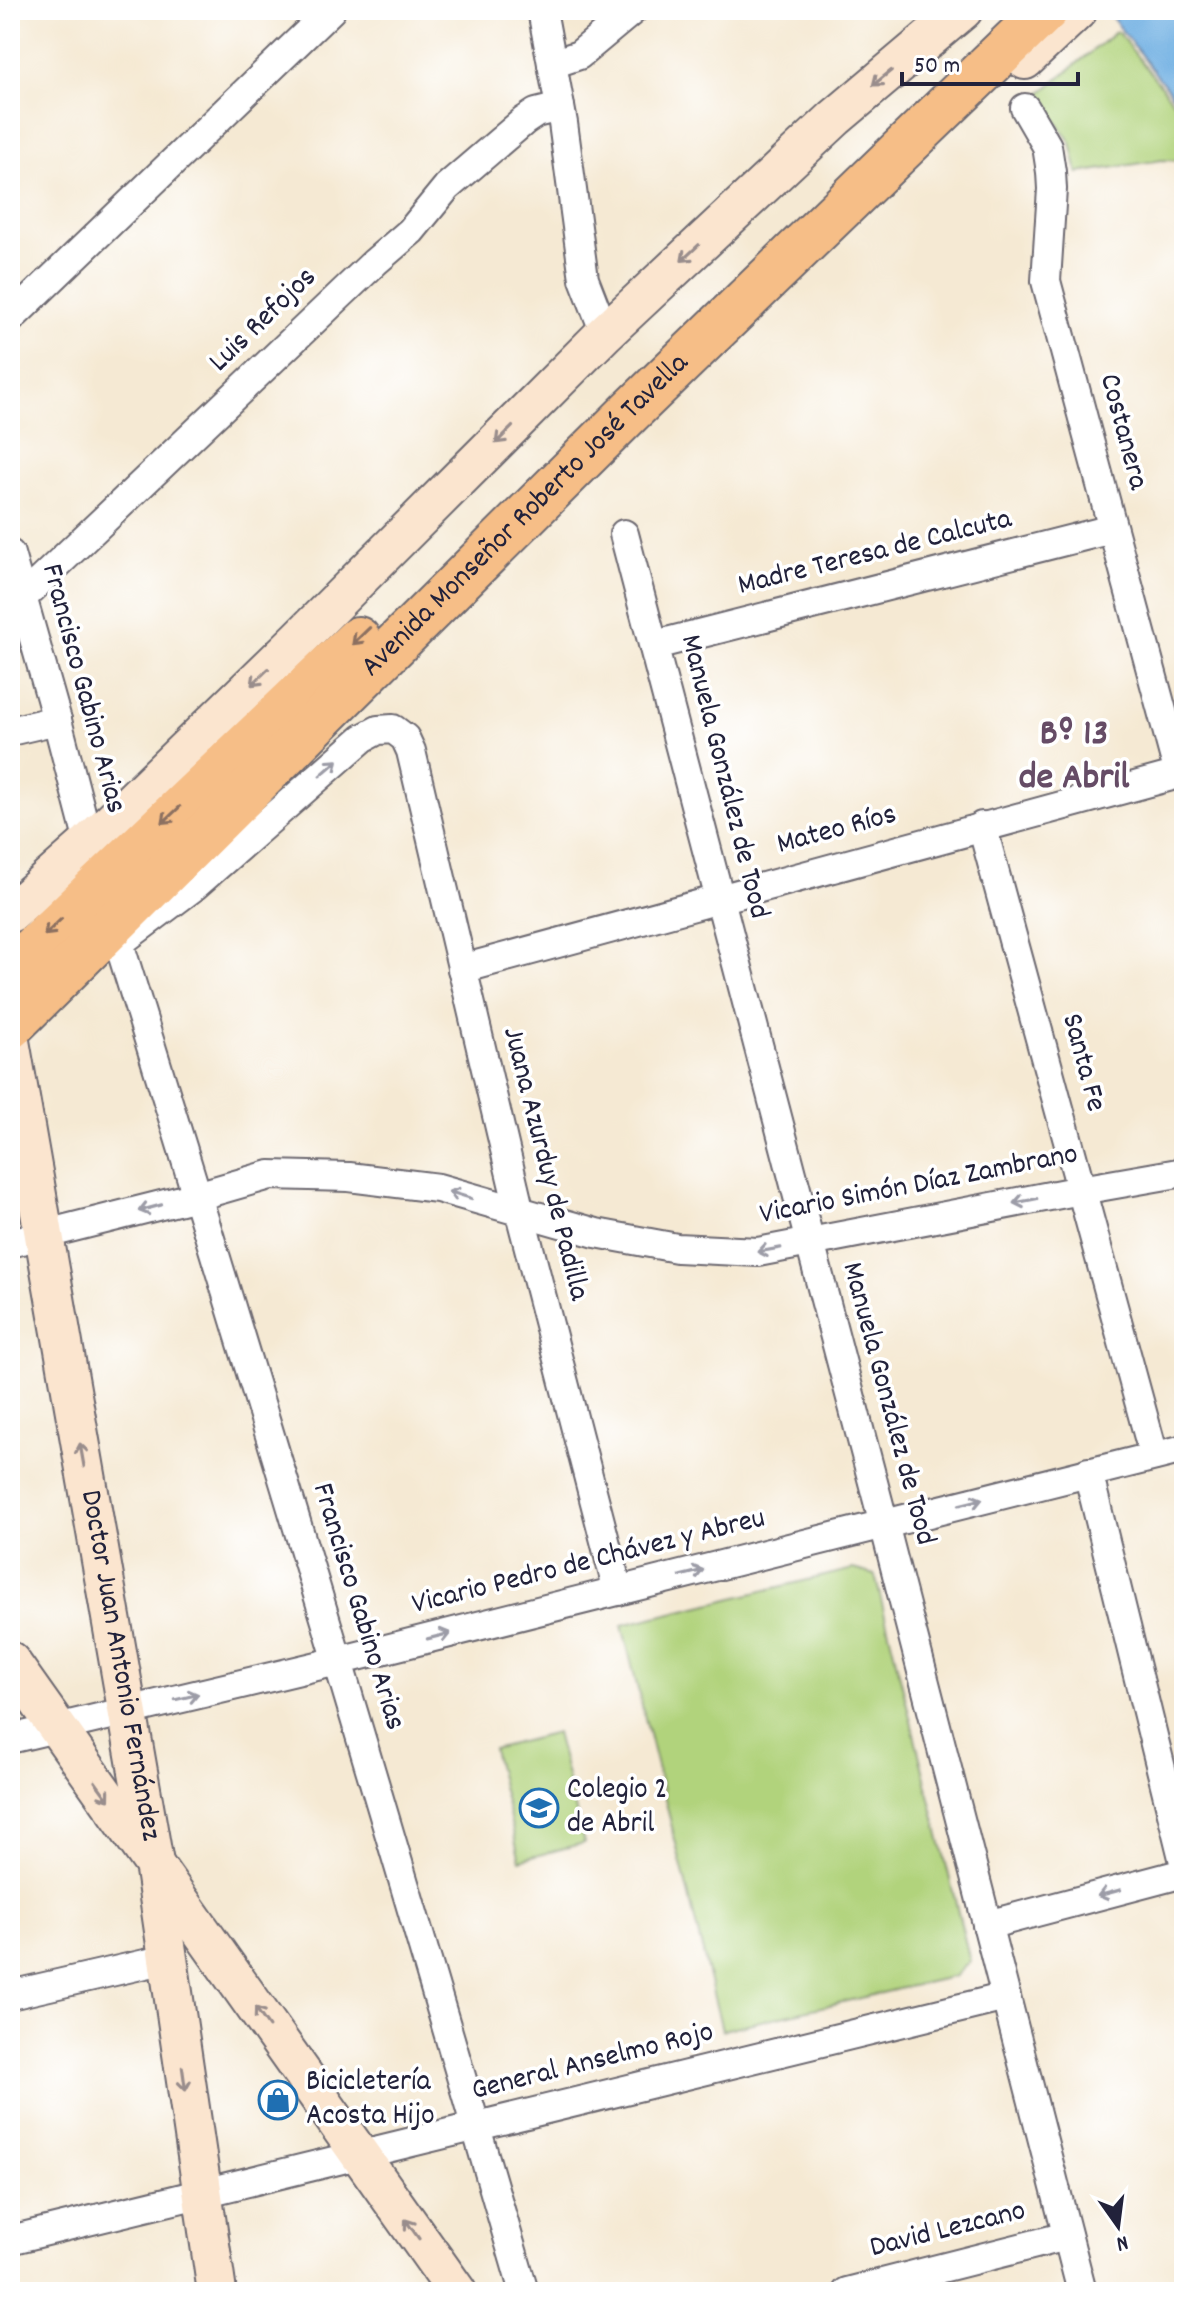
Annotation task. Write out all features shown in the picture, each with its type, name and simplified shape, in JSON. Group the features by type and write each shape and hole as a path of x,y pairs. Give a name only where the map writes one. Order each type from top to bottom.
{"highway":[{"name":"Avenida Monseñor Roberto José Tavella","path":"10,970 1014,21"},
{"name":"Avenida Monseñor Roberto José Tavella","path":"10,1027 630,412 1014,21"}],"street":[{"path":"10,319 331,10"},
{"path":"542,10 560,107 584,279 605,333"},
{"path":"552,64 579,55 633,10"},
{"path":"10,913 89,843 298,640 605,333 835,118 1014,21 1078,10"},
{"path":"10,1027 119,943 638,434 1014,21"},
{"name":"Luis Refojos","path":"22,598 411,231 447,187 524,121 536,113 560,107"},
{"name":"Costanera","path":"1025,108 1047,146 1051,172 1046,281 1182,776"},
{"name":"Madre Teresa de Calcuta","path":"655,645 1112,529"},
{"name":"Manuela González de Tood","path":"624,534 1082,2292"},
{"name":"Francisco Gabino Arias","path":"10,554 89,843"},
{"path":"10,731 57,720"},
{"name":"Juana Azurduy de Padilla","path":"119,943 192,888 363,738 378,730 393,729 405,738 411,751 520,1213 618,1591"},
{"name":"Mateo Ríos","path":"462,969 982,826 1182,776"},
{"name":"Santa Fe","path":"982,826 1154,1456"},
{"name":"Francisco Gabino Arias","path":"119,943 338,1661 524,2292"},
{"name":"Doctor Juan Antonio Fernández","path":"10,1041 26,1240 128,1711 154,1863 217,2292"},
{"name":"Vicario Simón Díaz Zambrano","path":"26,1240 270,1175 349,1177 438,1188 596,1233 677,1248 758,1252 1184,1172"},
{"name":"Vicario Pedro de Chávez y Abreu","path":"10,1739 338,1661 1184,1449"},
{"path":"1088,1472 1184,1862"},
{"path":"10,1661 457,2292"},
{"path":"987,1925 1184,1873"},
{"path":"10,1995 167,1959"},
{"name":"General Anselmo Rojo","path":"10,2240 1006,1997"},
{"name":"David Lezcano","path":"847,2292 1067,2236"}],"green space":[{"path":"1117,31 1184,115 1184,161 1162,160 1078,173 1071,143 1038,95"},
{"path":"853,1569 875,1575 970,1961 955,1976 722,2030 622,1625"},
{"path":"556,1733 584,1843 520,1860 493,1749"}],"water":[{"path":"1106,10 1184,10 1184,110"}],"place":[{"name":"Colegio 2 de Abril","path":"539,1808"},
{"name":"Bicicletería Acosta Hijo","path":"278,2100"}],"district":[{"name":"Bº 13 de Abril","path":"1074,757"}]}
